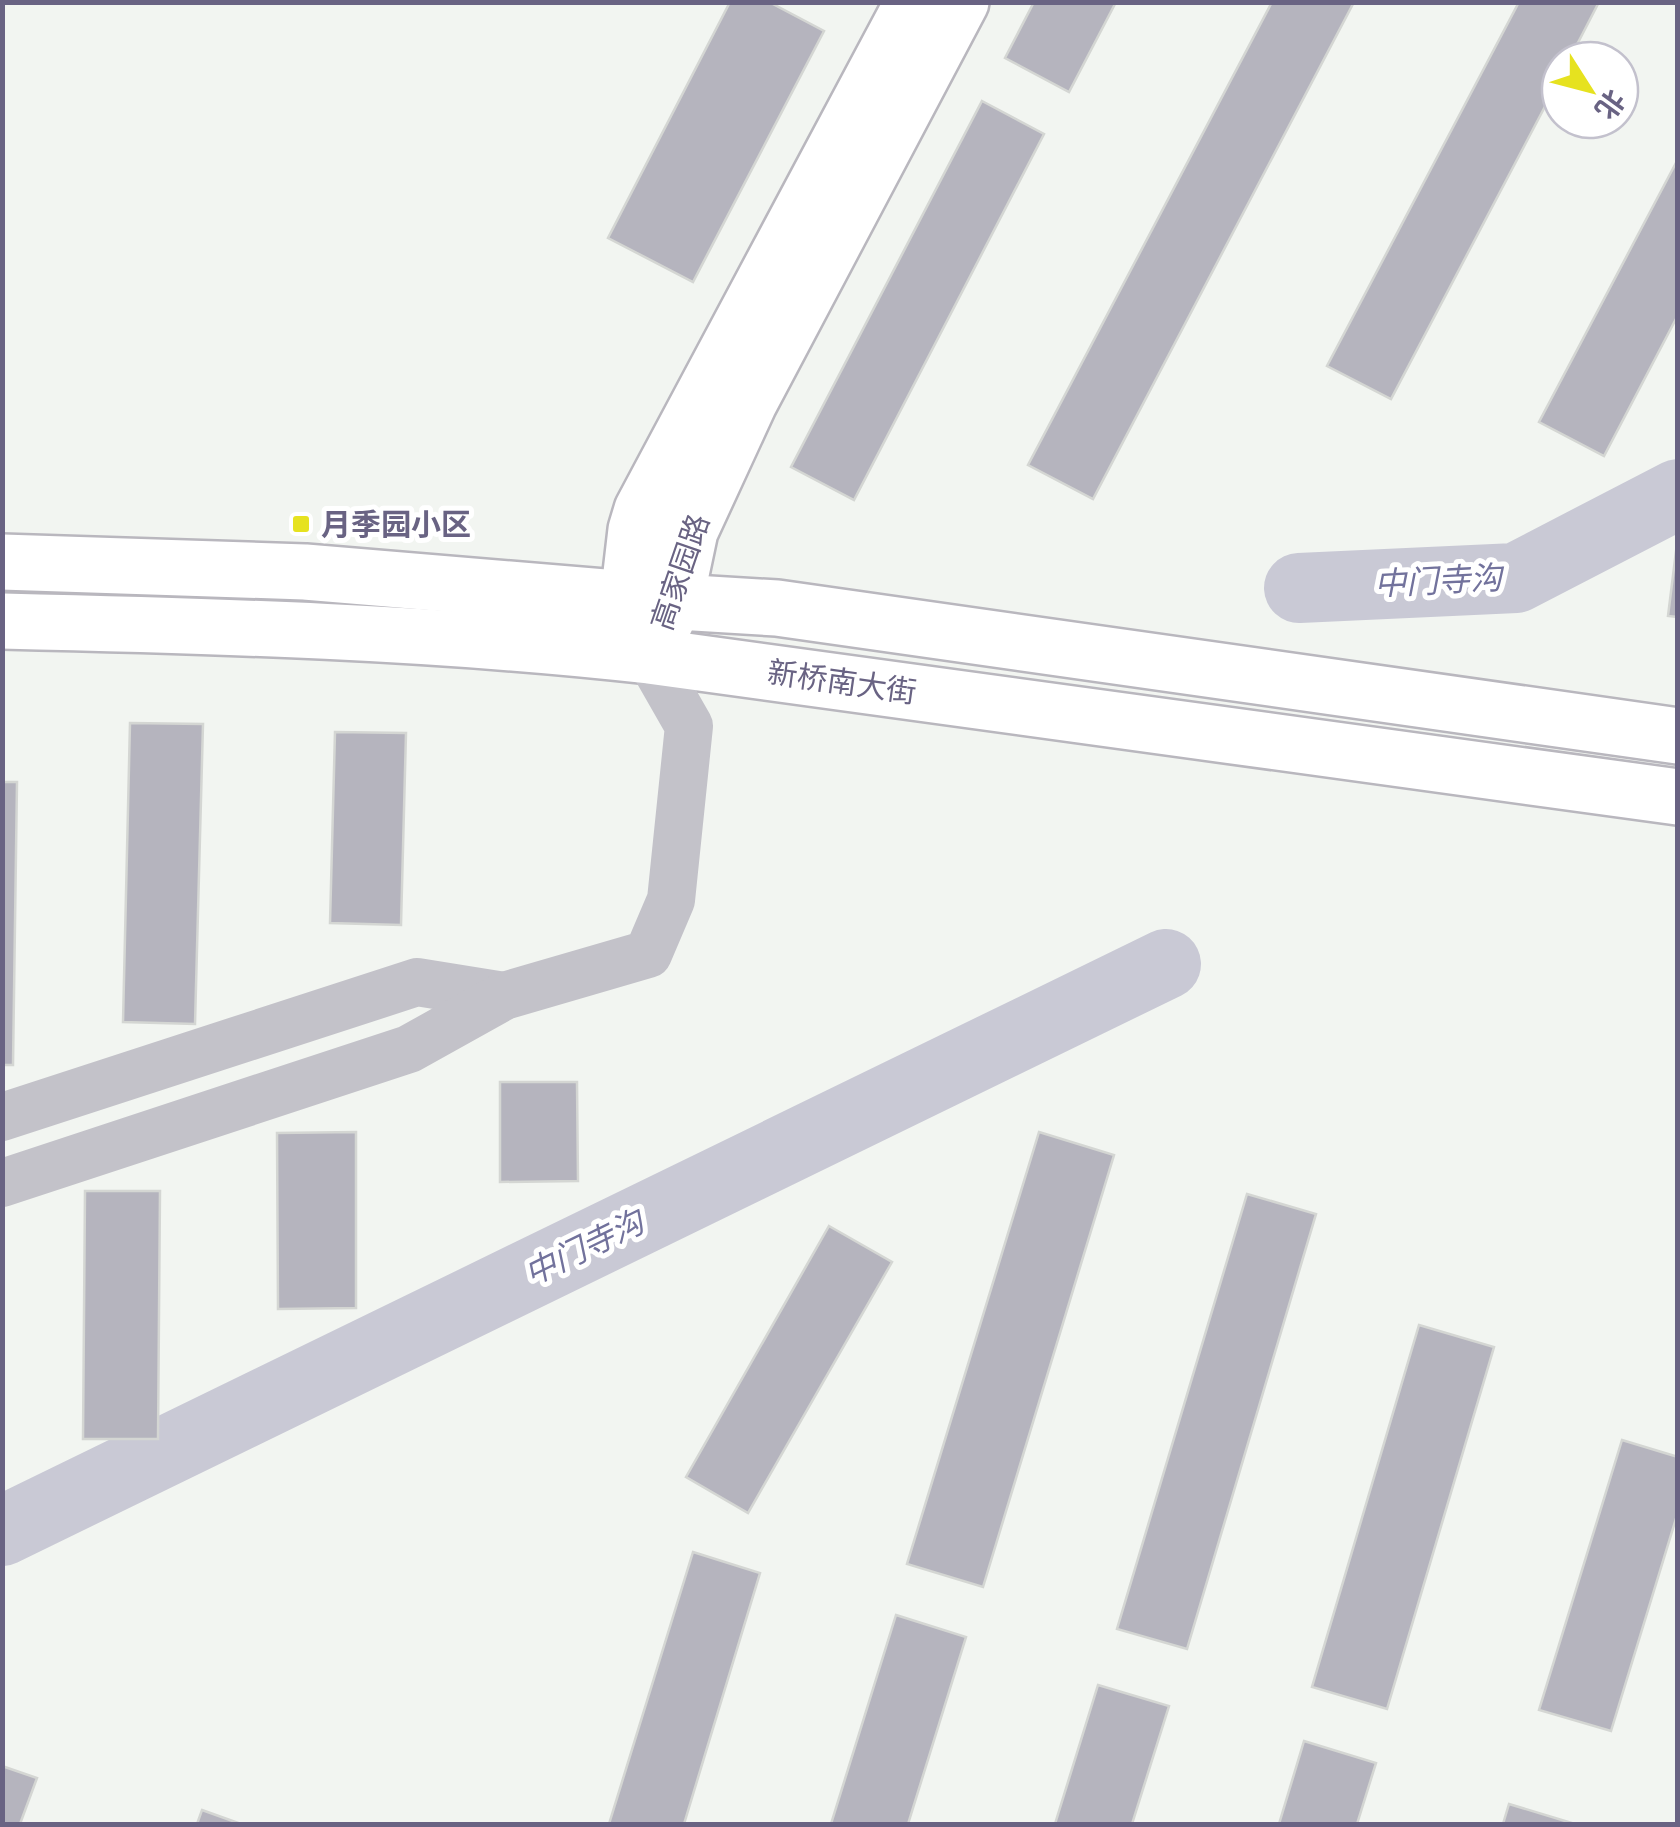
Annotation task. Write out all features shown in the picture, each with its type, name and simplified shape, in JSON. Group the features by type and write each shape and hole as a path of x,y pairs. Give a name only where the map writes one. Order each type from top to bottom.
{"main road":[{"name":"高家园路","path":"650,656 651,601 636,530 642,510 913,2"},
{"name":"高家园路","path":"651,601 960,2"},
{"path":"2,562 305,572 777,608 1678,736"},
{"name":"新桥南大街","path":"2,620 282,629 535,643 1678,797"}],"street":[{"path":"2,1183 409,1049 504,996 648,954 671,900 689,726 650,656"},
{"path":"2,1117 417,982 504,996"}],"building":[{"path":"730,2 769,2 824,31 693,282 608,238"},
{"path":"1034,2 1116,2 1069,92 1005,58"},
{"path":"1272,2 1354,2 1093,499 1028,465"},
{"path":"1519,2 1599,2 1579,40 1540,40 1540,116 1391,399 1327,366"},
{"path":"982,101 1044,134 854,500 791,467"},
{"path":"1678,159 1678,315 1604,456 1539,422"},
{"path":"1678,543 1678,617 1668,616"},
{"path":"130,723 203,724 195,1024 123,1022"},
{"path":"335,732 406,733 401,925 330,923"},
{"path":"2,782 17,782 13,1065 2,1065"},
{"path":"500,1082 577,1082 578,1181 500,1182"},
{"path":"356,1132 356,1308 278,1309 277,1133"},
{"path":"1039,1132 1114,1155 983,1587 907,1564"},
{"path":"85,1191 160,1191 158,1439 83,1439"},
{"path":"1247,1194 1316,1214 1187,1649 1117,1629"},
{"path":"829,1226 892,1262 748,1513 686,1477"},
{"path":"1419,1325 1494,1347 1387,1709 1312,1687"},
{"path":"1622,1440 1678,1457 1678,1512 1611,1731 1539,1710"},
{"path":"693,1552 760,1573 684,1824 609,1824"},
{"path":"896,1615 966,1637 908,1824 831,1824"},
{"path":"1098,1685 1169,1706 1132,1824 1055,1824"},
{"path":"1304,1741 1376,1763 1357,1824 1279,1824"},
{"path":"2,1766 37,1778 20,1824 2,1824"},
{"path":"1509,1804 1575,1824 1503,1824"},
{"path":"202,1810 241,1824 197,1824"}],"waterway":[{"name":"中门寺沟","path":"1299,588 1516,578 1678,494"},
{"name":"中门寺沟","path":"2,1531 1166,964"}],"place":[{"name":"月季园小区","path":"301,524"}]}
